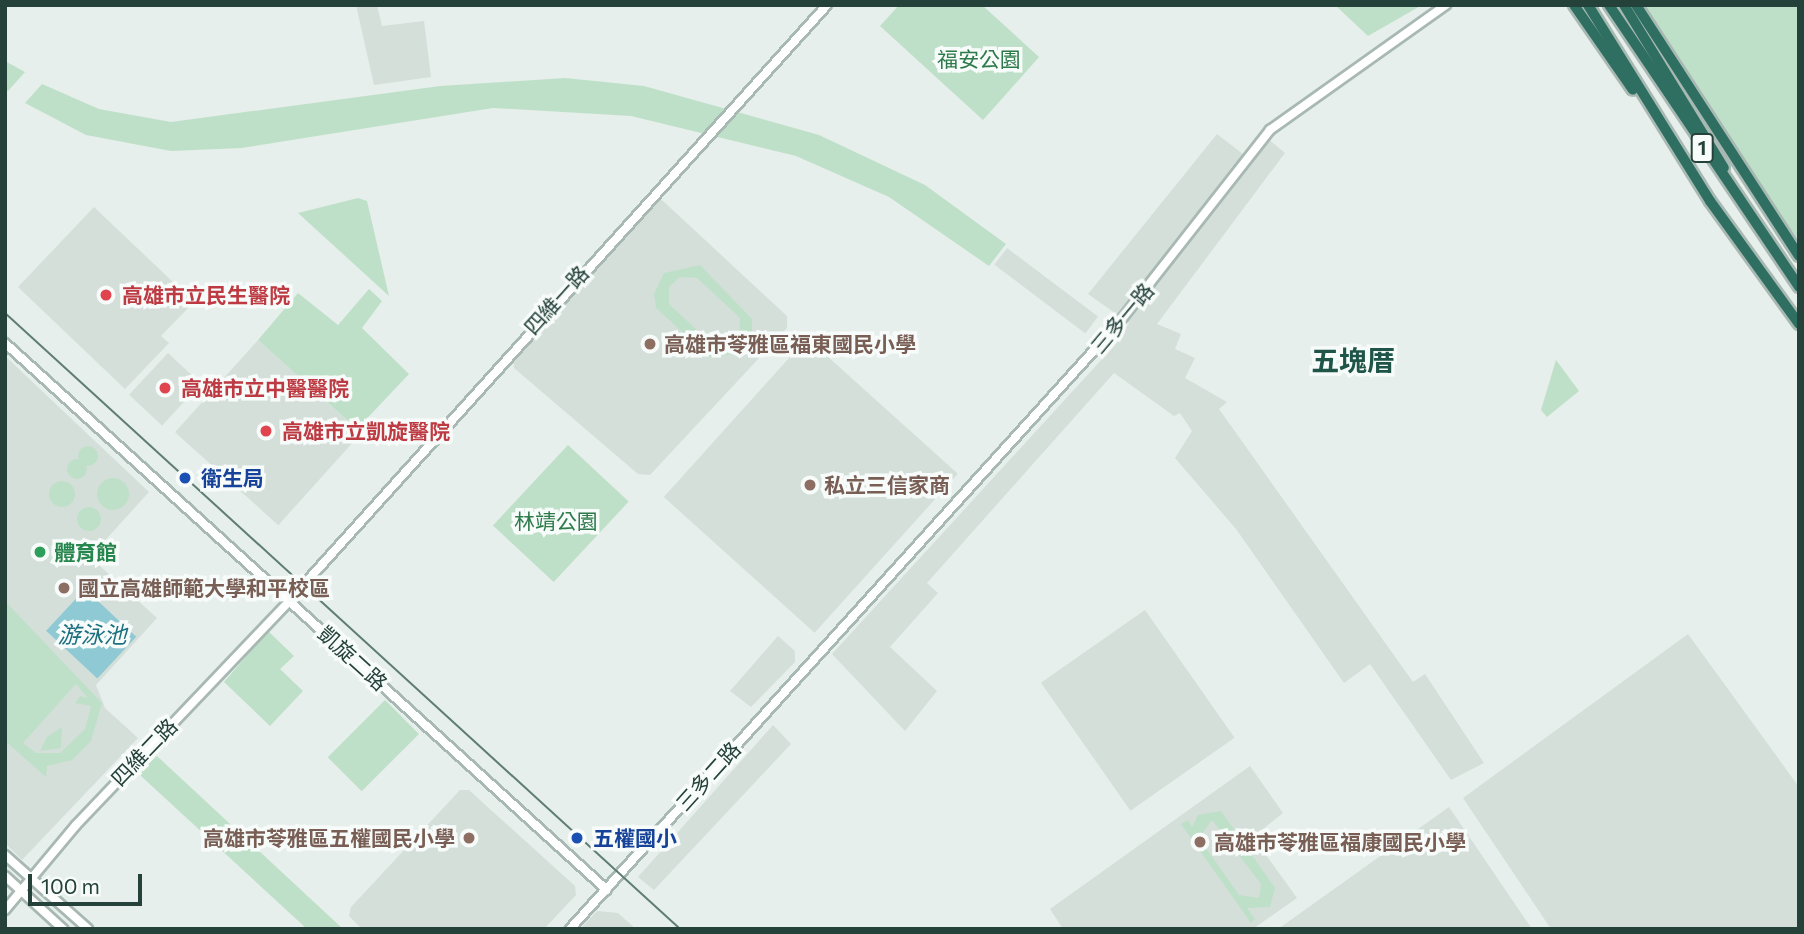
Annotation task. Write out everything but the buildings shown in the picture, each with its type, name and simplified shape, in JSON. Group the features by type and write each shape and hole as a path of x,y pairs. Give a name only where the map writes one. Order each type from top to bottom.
{"highway":[{"path":"1574,5 1710,201"},
{"name":"1","path":"1588,5 1710,201 1799,324"},
{"name":"1","path":"1609,5 1799,286"},
{"path":"1624,5 1799,286"},
{"path":"1636,5 1799,256"}],"street":[{"name":"四維一路","path":"290,600 827,5"},
{"name":"三多一路","path":"816,654 1117,325 1270,130 1446,5"},
{"name":"凱旋二路","path":"5,343 607,890"},
{"name":"四維二路","path":"5,910 127,769 290,600"},
{"name":"三多二路","path":"570,929 816,654"},
{"path":"5,855 88,929"},
{"path":"5,876 63,929"}],"shaded area":[{"path":"356,5 377,5 382,26 424,21 431,77 374,85"},
{"path":"1261,133 1285,153 1157,324 1181,334 1175,349 1195,358 1185,378 1227,402 1219,409 1413,682 1425,674 1484,763 1451,780 1370,664 1344,683 1236,529 1175,458 1192,431 1180,413 1174,416 1114,373 927,583 938,593 890,647 937,691 905,731 832,654 1114,346 1129,323 1088,294 1217,134 1243,154"},
{"name":"高雄市苓雅區福東國民小學","path":"662,200 787,316 787,328 650,475 638,474 514,368 514,359 654,201"},
{"name":"高雄市立民生醫院","path":"94,207 194,302 161,336 169,343 125,389 18,287"},
{"path":"1007,248 1098,317 1085,333 994,265"},
{"name":"私立三信家商","path":"807,338 958,474 815,633 664,497"},
{"name":"高雄市立凱旋醫院","path":"258,340 361,433 278,525 175,432"},
{"name":"高雄市立中醫醫院","path":"168,353 201,384 162,425 129,395"},
{"name":"國立高雄師範大學和平校區","path":"5,356 149,492 90,557 157,618 96,685 105,708 138,738 22,860 5,843"},
{"path":"1145,610 1234,738 1130,811 1041,683"},
{"path":"1688,634 1799,787 1799,929 1551,929 1463,798"},
{"path":"778,636 795,651 795,662 751,707 730,691"},
{"path":"773,725 791,744 654,890 638,877"},
{"name":"高雄市苓雅區福康國民小學","path":"1250,766 1283,813 1253,837 1297,898 1253,929 1063,929 1050,909"},
{"name":"高雄市苓雅區五權國民小學","path":"460,790 469,790 575,886 576,895 544,929 362,929 349,916 351,907"},
{"path":"1449,807 1532,929 1278,929"},
{"path":"597,911 618,913 636,929 580,929"}],"green space":[{"name":"福安公園","path":"899,5 982,5 1039,57 983,120 880,26"},
{"path":"1335,5 1422,5 1368,36"},
{"path":"1643,5 1799,5 1799,241 1731,149"},
{"path":"5,61 25,72 8,91 5,89"},
{"path":"565,78 644,86 819,135 925,185 1006,244 989,266 889,197 796,156 631,116 493,108 242,148 171,151 86,135 25,103 42,84 99,109 171,122 440,86"},
{"path":"358,198 367,201 389,296 298,213"},
{"path":"700,265 752,319 752,339 730,354 711,358 656,308 654,294 664,273","holes":["680,277 697,278 740,318 739,338 732,345 713,345 669,304 669,287"]},
{"path":"369,289 382,301 362,328 409,374 357,429 258,340 298,293 338,325"},
{"path":"1556,360 1579,391 1547,417 1541,410"},
{"name":"林靖公園","path":"568,445 629,502 554,582 493,525"},
{"path":"88,446 95,449 98,456 95,463 88,466 81,463 78,456 81,449"},
{"path":"73,459 81,459 87,469 81,479 73,479 67,473 67,465"},
{"path":"113,478 124,483 129,494 124,505 113,510 102,505 97,494 102,483"},
{"path":"62,481 71,485 75,494 71,503 62,507 53,503 49,494 53,485"},
{"path":"89,507 98,510 101,519 98,528 89,531 80,528 77,519 80,510"},
{"path":"5,601 102,703 91,741 72,760 47,766 46,777 5,741","holes":["76,684 88,698 80,696 75,703 91,706 85,729 60,753 36,753 23,743"]},
{"path":"268,631 294,656 280,669 303,691 270,726 224,682"},
{"path":"385,700 419,734 362,791 328,757"},
{"path":"62,727 61,748 40,751 47,737"},
{"path":"157,756 343,929 307,929 141,776 140,769"},
{"path":"1221,811 1275,888 1270,907 1247,908 1255,919 1251,923 1181,824 1188,820 1192,827 1198,815","holes":["1212,820 1261,884 1259,898 1239,895 1199,838"]}],"water":[{"name":"游泳池","path":"85,589 136,637 97,678 46,631"}],"tram line":[{"path":"5,313 680,929"}],"place":[{"name":"高雄市立民生醫院","path":"106,295"},
{"name":"高雄市苓雅區福東國民小學","path":"650,344"},
{"name":"高雄市立中醫醫院","path":"165,388"},
{"name":"高雄市立凱旋醫院","path":"266,431"},
{"name":"衛生局","path":"185,478"},
{"name":"私立三信家商","path":"810,485"},
{"name":"體育館","path":"40,552"},
{"name":"國立高雄師範大學和平校區","path":"64,588"},
{"name":"高雄市苓雅區五權國民小學","path":"469,838"},
{"name":"五權國小","path":"577,838"},
{"name":"高雄市苓雅區福康國民小學","path":"1200,842"}],"district":[{"name":"五塊厝","path":"1353,360"}]}
